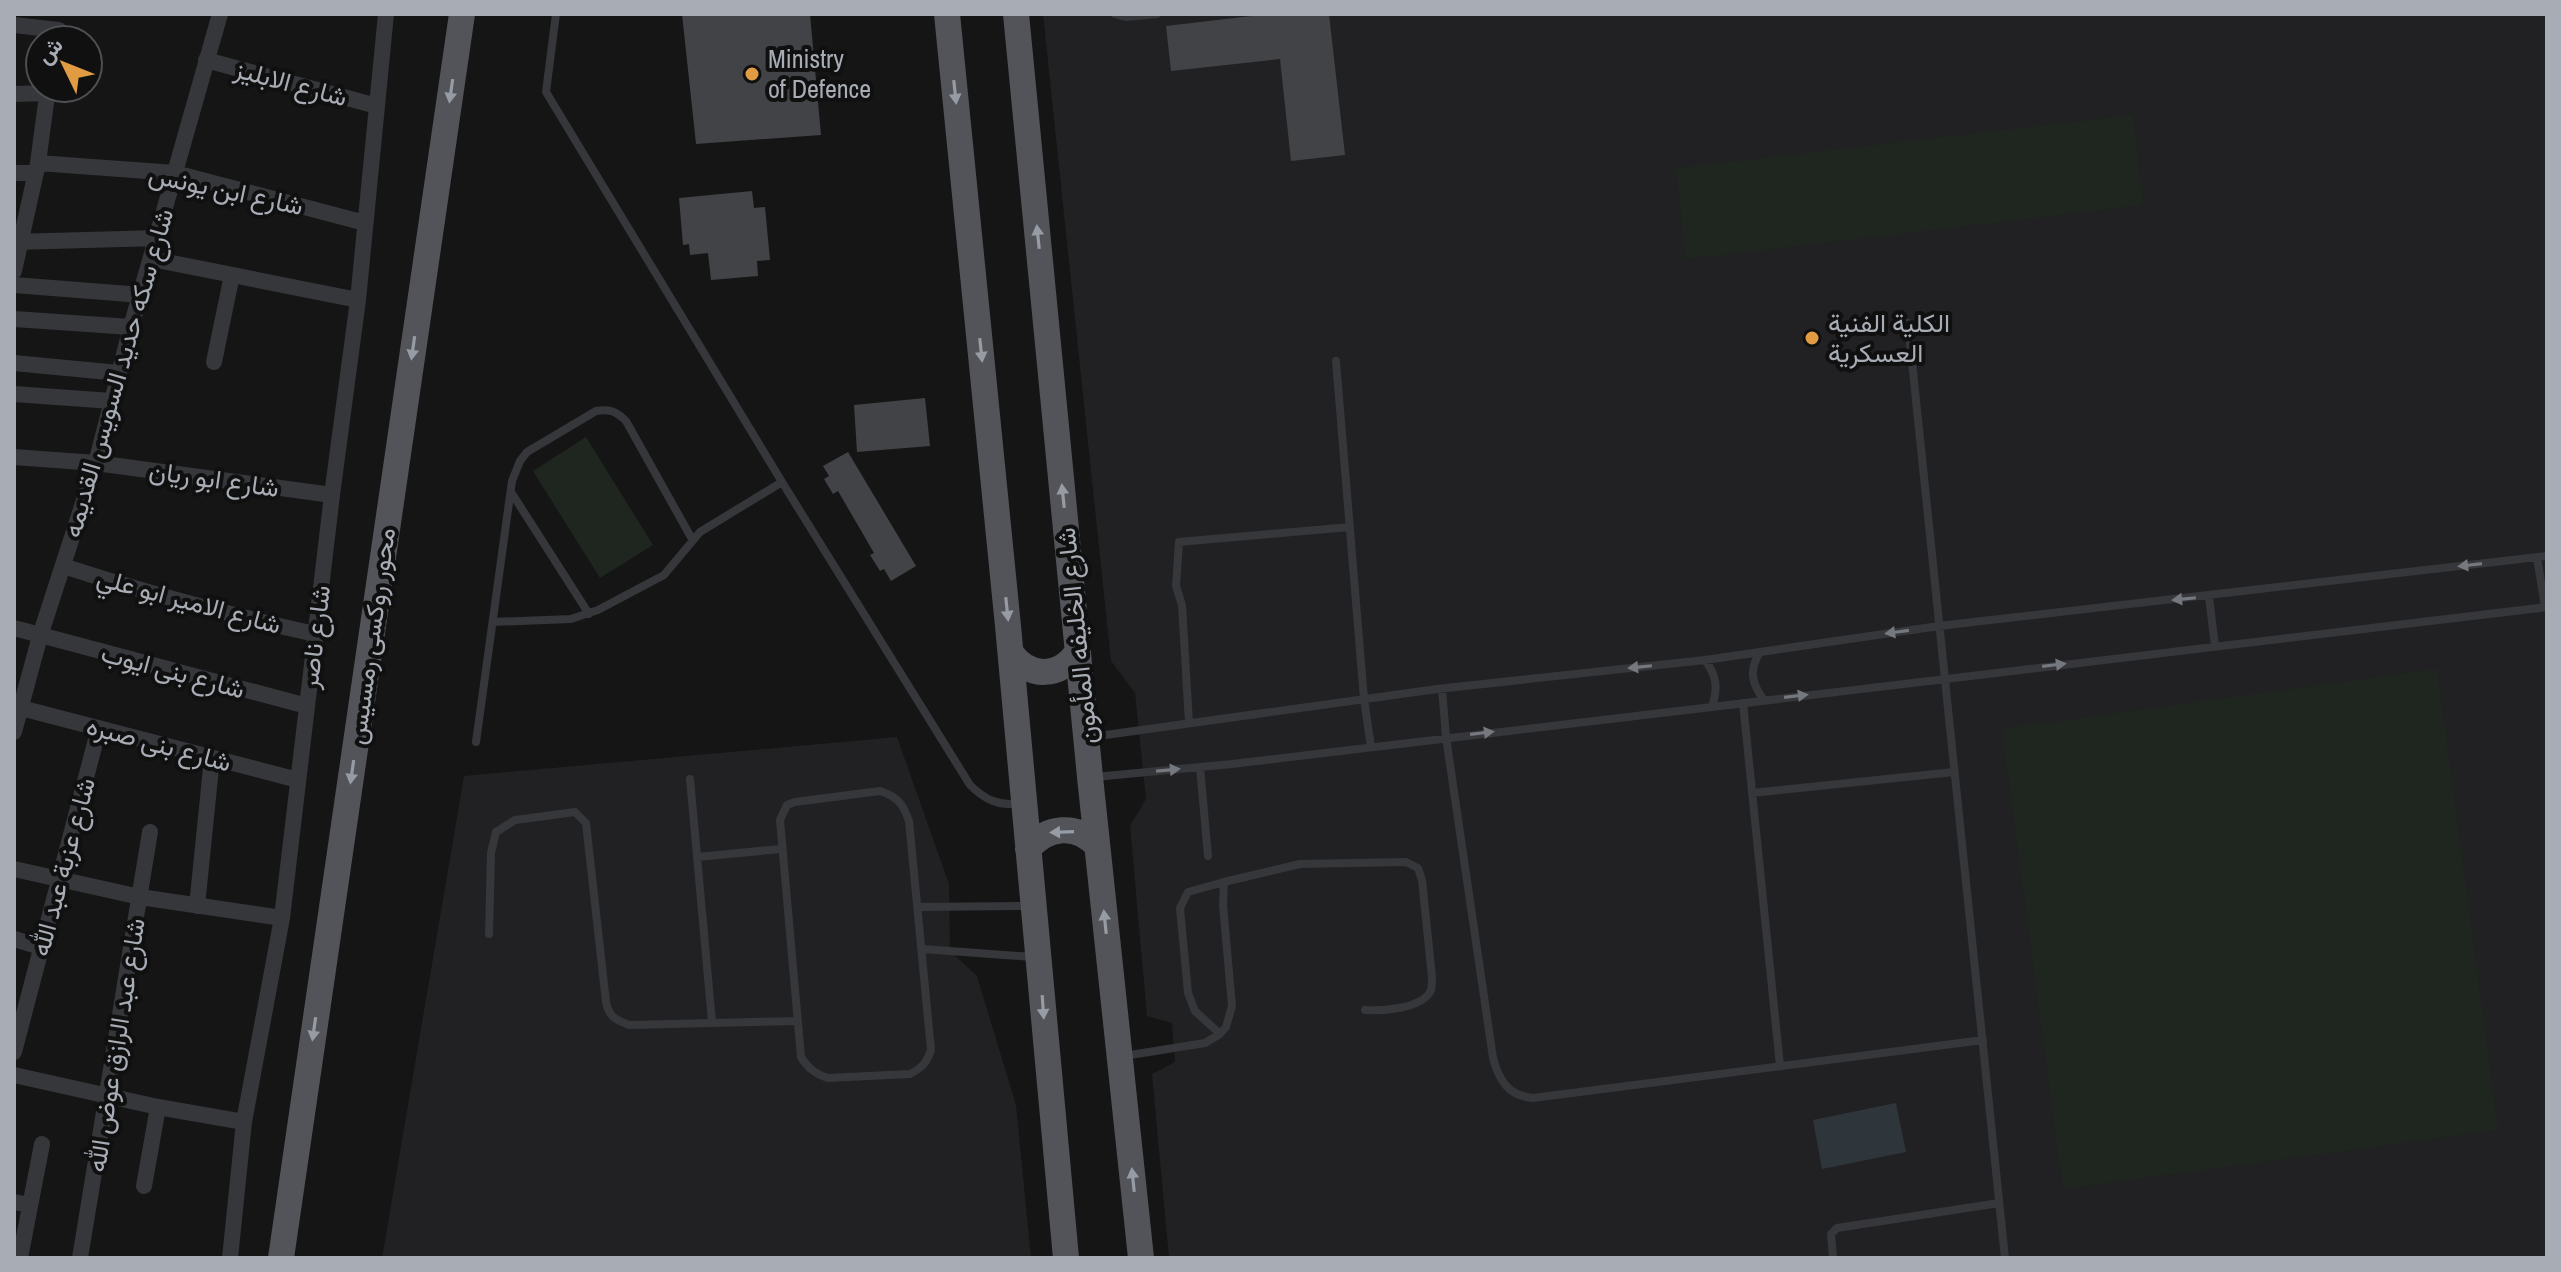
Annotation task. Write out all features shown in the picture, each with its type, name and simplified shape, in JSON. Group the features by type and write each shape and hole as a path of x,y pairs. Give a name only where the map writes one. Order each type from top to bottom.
{"main road":[{"name":"محور روكسى رمسيس","path":"281,1258 462,14"},
{"path":"947,14 1011,653 1066,1258"},
{"name":"شارع الخليفه المأمون","path":"1016,14 1090,777 1141,1258"},
{"path":"1011,653 1016,661 1032,671 1050,672 1066,665 1078,651"},
{"path":"1028,849 1041,836 1058,830 1084,834 1097,846"}],"street":[{"name":"شارع سكه حديد السويس القديمه","path":"14,732 40,636 96,463 131,327 220,14"},
{"name":"شارع ناصر","path":"230,1258 244,1122 282,918 358,300 386,14"},
{"name":"شارع الابليز","path":"206,60 377,106"},
{"path":"14,271 17,242 37,168 45,104"},
{"name":"شارع ابن يونس","path":"14,173 37,168 175,173 365,223"},
{"path":"17,242 158,238"},
{"path":"152,259 358,300"},
{"path":"214,362 232,275"},
{"path":"14,285 142,295"},
{"path":"14,319 131,327"},
{"path":"14,363 119,373"},
{"path":"14,394 112,401"},
{"name":"شارع ابو ريان","path":"14,457 96,463 332,495"},
{"name":"شارع الامير ابو علي","path":"63,566 146,594 315,634"},
{"name":"شارع بنى ايوب","path":"14,628 307,706"},
{"name":"شارع بنى صبره","path":"21,708 298,780"},
{"name":"شارع عزبة عبد الله","path":"14,1052 99,728"},
{"path":"197,906 212,758"},
{"name":"شارع عبد الرازق عوض الله","path":"80,1258 150,832"},
{"path":"14,869 140,897 282,918"},
{"path":"14,939 41,947"},
{"path":"14,1075 158,1107 244,1122"},
{"path":"144,1186 158,1107"},
{"path":"20,1258 22,1204 42,1144"}],"lane":[{"path":"556,14 546,92 970,785 988,800 1000,804 1024,802"},
{"path":"1115,14 1126,17 1157,14"},
{"path":"1908,323 2005,1258"},
{"path":"1336,361 1364,699 1371,747"},
{"path":"476,742 511,492 515,471 527,452 596,411 607,409 618,413 626,421 692,539"},
{"path":"493,622 571,619 589,614 664,575 692,539 782,482"},
{"path":"511,492 589,614"},
{"path":"1189,723 1182,605 1176,586 1179,542 1350,527"},
{"path":"1087,738 1442,689 1705,660 1939,626 2542,557 2546,607 1200,767 1090,777"},
{"path":"2209,597 2215,646"},
{"path":"1760,652 1751,678 1764,700"},
{"path":"1705,660 1716,677 1712,707"},
{"path":"1442,689 1446,737 1493,1058 1498,1077 1506,1088 1517,1095 1533,1098 1983,1040"},
{"path":"1743,703 1780,1066"},
{"path":"1200,767 1208,856"},
{"path":"1752,793 1954,772"},
{"path":"690,779 712,1022"},
{"path":"880,791 894,795 903,805 909,821 931,1050 920,1069 910,1074 828,1078 817,1075 801,1057 781,849 779,829 782,812 795,802 880,791"},
{"path":"489,934 491,853 496,832 515,820 575,812 586,823 608,1012 615,1019 629,1025 798,1021"},
{"path":"697,857 781,849"},
{"path":"1220,1034 1195,1011 1188,993 1180,908 1188,892 1300,864 1406,862 1418,868 1431,963 1430,991 1411,1005 1384,1011 1365,1010"},
{"path":"1120,1057 1205,1043 1226,1027 1232,1006 1223,905 1224,882"},
{"path":"917,907 1034,906"},
{"path":"922,949 1039,958"},
{"path":"1833,1258 1831,1234 1837,1228 1999,1203"}],"shaded area":[{"name":"الكلية الفنية العسكرية","path":"1043,14 2547,14 2547,1258 1169,1258 1152,1074 1175,1062 1172,1023 1147,1016 1130,826 1146,799 1135,693 1111,661"},
{"path":"2133,115 2143,205 1686,259 1676,168"},
{"path":"586,437 653,545 600,578 533,471"},
{"path":"2437,669 2498,1130 2063,1189 2002,729"},
{"path":"897,737 949,884 950,951 977,976 1016,1105 1031,1258 382,1258 464,776"},
{"path":"1896,1103 1906,1152 1822,1169 1813,1120"}],"building":[{"name":"Ministry of Defence","path":"682,14 810,14 821,135 696,144"},
{"path":"1269,14 1329,14 1345,155 1291,161 1280,59 1171,71 1166,26"},
{"path":"752,191 754,208 765,207 770,260 757,261 758,276 711,280 708,253 690,255 689,244 683,245 679,198"},
{"path":"925,398 930,446 857,452 854,405"},
{"path":"848,452 916,566 891,581 870,555 874,553 838,491 833,494 824,479 829,476 823,466"}],"place":[{"name":"Ministry of Defence","path":"752,74"},
{"name":"الكلية الفنية العسكرية","path":"1812,338"}]}
